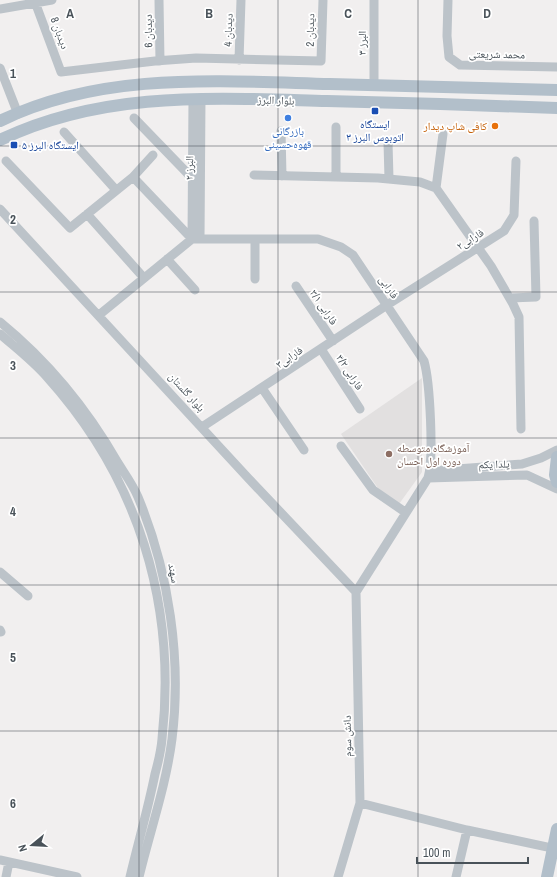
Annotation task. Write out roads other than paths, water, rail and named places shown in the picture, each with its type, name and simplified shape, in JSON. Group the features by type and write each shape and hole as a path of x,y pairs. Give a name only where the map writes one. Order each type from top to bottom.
{"main road":[{"name":"بلوار البرز","path":"0,121 52,102 106,88 165,82 224,81 556,92"},
{"name":"بلوار البرز","path":"0,140 57,118 109,105 166,99 197,98 556,106"},
{"path":"557,457 555,464 557,482"},
{"path":"547,877 555,849 557,829"}],"street":[{"path":"0,9 12,3 52,0"},
{"name":"دیدبان 6","path":"159,0 160,61"},
{"name":"دیدبان 4","path":"239,60 241,0"},
{"name":"دیدبان 2","path":"239,60 322,61 323,0"},
{"name":"البرز ۳","path":"374,0 374,85"},
{"name":"محمد شریعتی","path":"448,0 447,36 449,57 460,65 557,67"},
{"name":"دیدبان 8","path":"36,2 61,72 160,61"},
{"path":"160,61 196,58 239,60"},
{"path":"0,68 18,114"},
{"name":"البرز ۲","path":"196,239 192,178 197,98"},
{"name":"البرز ۲","path":"196,239 197,98"},
{"path":"134,118 192,178"},
{"path":"336,127 336,177"},
{"path":"281,130 282,176"},
{"path":"64,132 116,190"},
{"path":"436,188 443,134"},
{"path":"388,142 389,179"},
{"path":"6,161 70,228 133,177 153,155"},
{"name":"فارابی۲","path":"387,305 504,232 514,215 516,161"},
{"path":"254,176 389,179 420,182 436,188 479,248 510,298 519,317 521,429"},
{"path":"99,315 167,259 196,239 133,177"},
{"name":"بلوار گلستان","path":"0,209 356,592"},
{"path":"87,214 144,278"},
{"path":"510,298 536,296 534,221"},
{"name":"فارابی","path":"196,239 318,239 341,247 353,255 424,361 428,375 429,474"},
{"path":"255,239 255,279"},
{"path":"167,259 195,290"},
{"name":"فارابی ۳/۱","path":"296,286 333,341"},
{"name":"فارابی۳","path":"202,427 387,305"},
{"name":"سهند","path":"0,322 50,367 90,417 138,496 158,558 171,616 176,677 175,701 168,764 139,877"},
{"name":"سهند","path":"0,334 46,375 86,425 113,467 128,500 146,547 161,615 166,666 165,702 162,740 130,877"},
{"name":"فارابی ۳/۲","path":"321,349 360,409"},
{"path":"262,388 304,450"},
{"path":"341,446 373,490 405,512"},
{"name":"یلدا یکم","path":"429,474 522,464 541,458 557,450"},
{"path":"356,592 429,474"},
{"name":"یلدا یکم","path":"429,474 527,475 557,489"},
{"path":"0,572 28,596"},
{"name":"دانش سوم","path":"338,877 360,803 356,592"},
{"path":"360,803 467,830 555,849"},
{"path":"456,877 467,830"},
{"path":"0,860 34,872 77,877"},
{"path":"6,877 9,862"}],"place":[{"name":"ایستگاه اتوبوس البرز ۳","path":"375,111"},
{"name":"بازرگانی قهوه‌حسینی","path":"288,118"},
{"name":"کافی شاپ دیدار","path":"495,126"},
{"name":"ایستگاه البرز ۵","path":"14,145"},
{"name":"آموزشگاه متوسطه دوره اول احسان","path":"389,454"}]}
